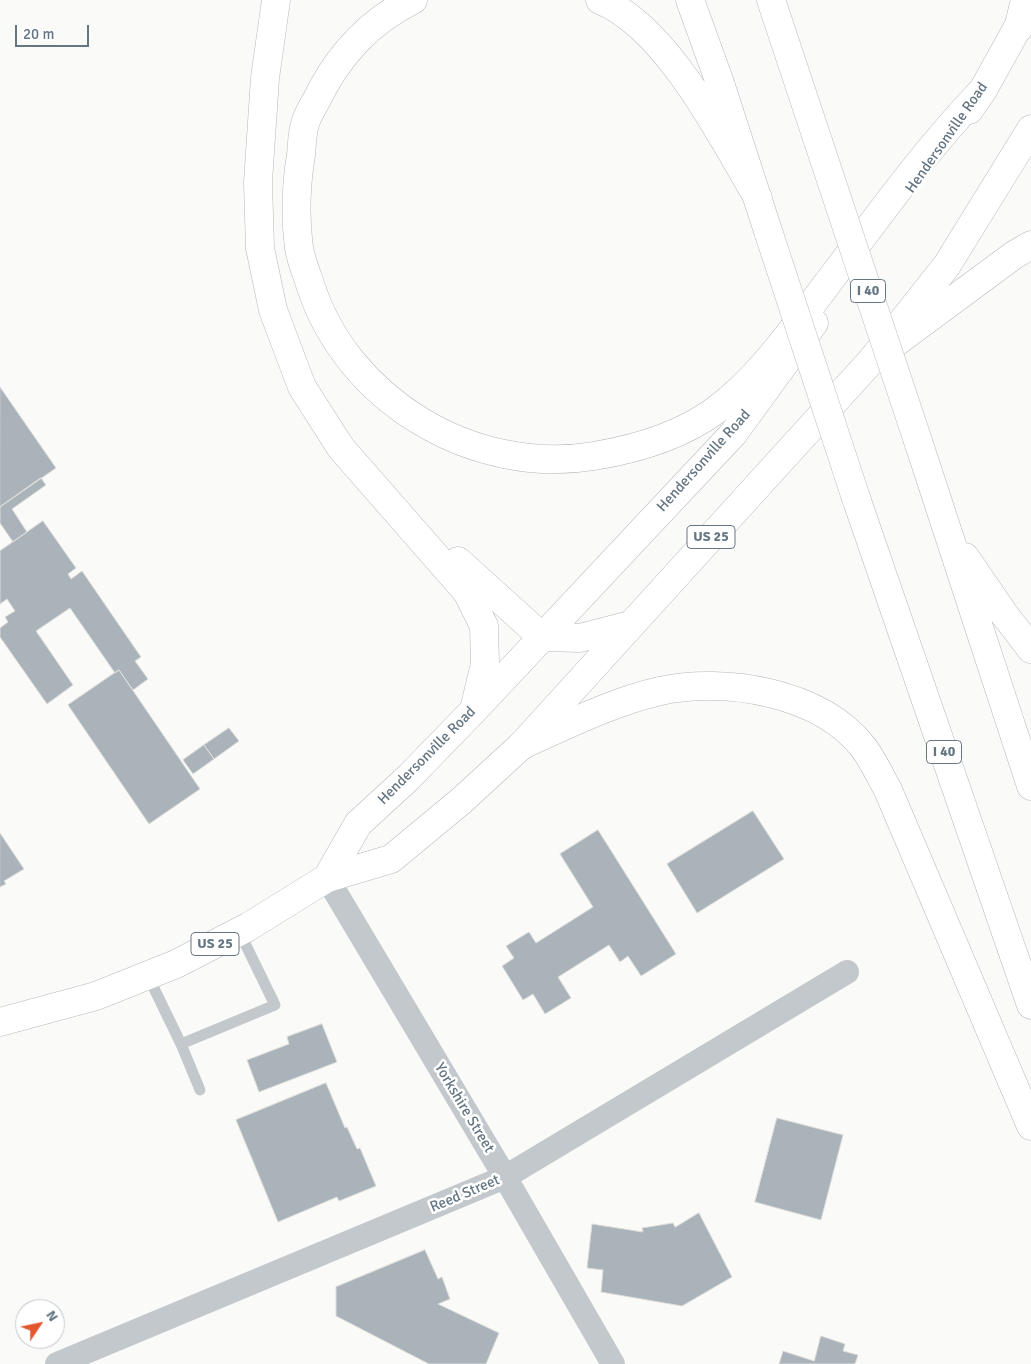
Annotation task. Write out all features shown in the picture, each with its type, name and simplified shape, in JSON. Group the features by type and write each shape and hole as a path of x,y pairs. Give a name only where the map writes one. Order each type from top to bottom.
{"main road":[{"path":"276,0 265,78 258,182 260,248 273,310 302,387 342,448 467,592 484,626 486,664 474,710"},
{"path":"413,0 396,8 355,40 329,74 305,123 297,182 299,249 318,310 349,358 390,402 444,435 500,454 565,461 635,449 695,422 716,410 752,377 790,334 929,150 983,90"},
{"path":"600,0 611,4 649,34 714,124 758,198"},
{"name":"I 40","path":"690,0 758,198 856,498 1031,1005"},
{"path":"1018,29 1025,0"},
{"name":"Hendersonville Road","path":"327,878 358,824 409,777 474,710 733,434 983,90 1031,3"},
{"name":"I 40","path":"774,7 1031,786"},
{"name":"Hendersonville Road","path":"0,1022 96,996 176,964 239,931 327,878 391,859 461,801 522,745 872,360 947,265 1031,129"},
{"path":"872,360 1014,255 1031,245"},
{"path":"400,515 456,558 542,637 580,638 630,625"},
{"path":"947,529 1004,614 1031,649"},
{"path":"522,745 597,712 661,691 721,686 776,693 828,714 863,747 888,790 1031,1126"}],"street":[{"name":"Yorkshire Street","path":"327,878 505,1177 613,1364"},
{"name":"Reed Street","path":"57,1364 505,1177 847,972"}],"lane":[{"path":"180,1044 274,1005 239,931"},
{"path":"148,976 200,1090"}],"building":[{"path":"0,387 56,468 0,507"},
{"path":"41,478 46,485 12,509 27,532 13,542 0,523 0,507"},
{"path":"43,521 76,568 68,574 71,579 82,571 141,657 135,661 148,679 133,690 119,670 115,673 70,608 36,631 73,685 47,704 0,637 0,628 8,622 5,617 15,611 7,599 0,604 0,551"},
{"path":"119,670 200,789 149,824 68,705"},
{"path":"229,728 239,741 214,759 204,745"},
{"path":"204,745 214,759 193,774 183,760"},
{"path":"753,811 784,859 697,913 667,864"},
{"path":"598,830 676,954 641,976 628,956 620,962 609,945 558,977 571,998 545,1014 533,994 523,1000 502,966 514,958 506,946 529,932 536,943 593,907 560,854"},
{"path":"0,833 24,869 4,881 6,884 0,887"},
{"path":"322,1024 337,1062 259,1092 247,1060 289,1044 287,1037"},
{"path":"326,1083 345,1128 347,1127 357,1149 360,1148 376,1186 339,1201 337,1197 278,1222 236,1120"},
{"path":"777,1118 843,1135 821,1220 755,1202"},
{"path":"699,1213 732,1277 682,1306 601,1292 603,1270 587,1268 592,1224 643,1232 642,1228 673,1223 675,1227"},
{"path":"425,1250 438,1279 442,1277 450,1299 438,1304 499,1333 486,1364 429,1364 336,1316 336,1287"},
{"path":"821,1336 845,1344 843,1351 858,1355 855,1364 779,1364 783,1351 814,1361"}]}
